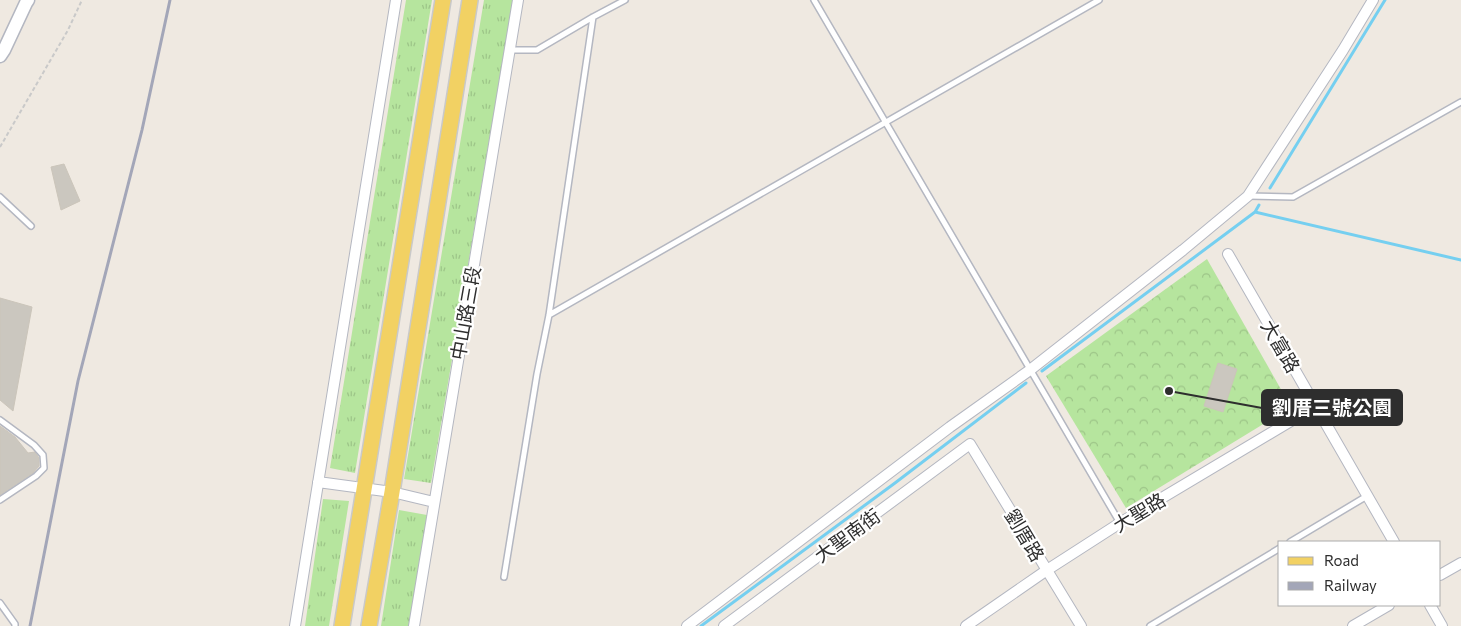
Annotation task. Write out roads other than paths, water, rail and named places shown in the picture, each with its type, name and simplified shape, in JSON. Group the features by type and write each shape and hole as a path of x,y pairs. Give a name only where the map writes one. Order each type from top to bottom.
{"main road":[{"path":"342,626 443,0"},
{"path":"369,626 470,0"}],"street":[{"path":"0,56 28,0"},
{"path":"295,626 396,0"},
{"name":"中山路三段","path":"414,626 518,0"},
{"path":"687,626 950,427 1030,370 1183,250 1248,196 1343,50 1373,0"},
{"name":"大富路","path":"1228,254 1393,541"},
{"name":"大聖路","path":"966,626 1046,570 1120,523 1316,406"},
{"name":"劉厝路","path":"970,444 1081,626"},
{"name":"大聖南街","path":"724,626 970,444"},
{"path":"318,482 392,492 434,502"},
{"path":"1441,574 1461,563"},
{"path":"1353,626 1387,606"},
{"path":"1431,606 1442,626"}],"lane":[{"path":"510,50 537,50 624,0"},
{"path":"814,0 1120,523"},
{"path":"548,315 1099,0"},
{"path":"504,577 548,315 593,17"},
{"path":"1248,196 1293,197 1461,102"},
{"path":"0,197 31,226"},
{"path":"0,420 43,454 44,468 36,476 0,500"},
{"path":"1292,541 1367,496"},
{"path":"1150,626 1278,549"},
{"path":"0,603 15,624 14,626"}],"waterway":[{"path":"1270,188 1385,0"},
{"path":"1042,371 1255,212 1259,205"},
{"path":"1255,212 1461,260"},
{"path":"701,626 895,483 1026,383"}],"railway":[{"path":"30,626 78,381 142,130 170,0"}],"place":[{"name":"劉厝三號公園","path":"1169,391"}]}
